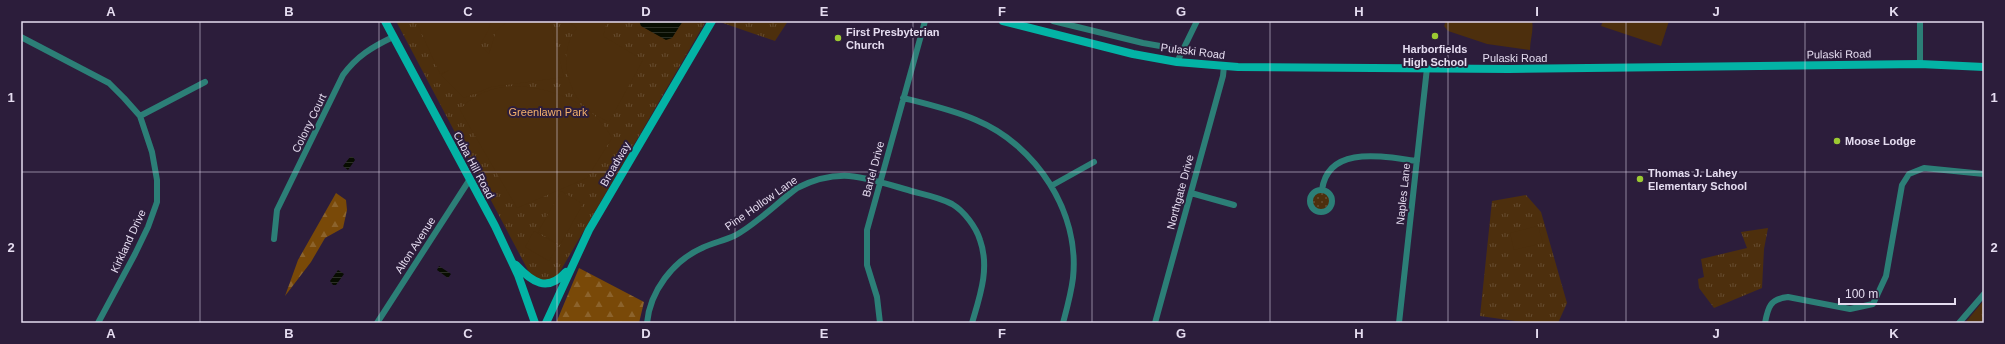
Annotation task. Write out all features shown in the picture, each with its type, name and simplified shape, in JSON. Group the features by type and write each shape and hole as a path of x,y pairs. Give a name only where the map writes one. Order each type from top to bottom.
{"main road":[{"name":"Cuba Hill Road","path":"385,21 511,259 535,323"},
{"name":"Broadway","path":"546,323 589,230 712,21"},
{"name":"Pulaski Road","path":"1003,21 1133,54 1177,62 1224,66 1272,68 1510,69 1920,64 1984,67"},
{"path":"511,259 528,278 535,282 546,284 560,278 575,258"}],"street":[{"name":"Bartel Drive","path":"880,323 879,304 866,265 867,230 925,21"},
{"path":"1053,21 1143,43 1183,50"},
{"path":"1177,62 1197,21"},
{"path":"1920,21 1920,64"},
{"name":"Colony Court","path":"274,239 277,210 343,76 353,62 364,52 393,37"},
{"name":"Kirkland Drive","path":"21,38 109,83 140,116 152,152 157,180 156,202 142,240 98,323"},
{"name":"Northgate Drive","path":"1155,323 1223,76 1224,66"},
{"name":"Naples Lane","path":"1399,323 1427,68"},
{"path":"140,116 205,82"},
{"path":"903,98 957,113 993,128 1026,153 1051,186 1064,215 1070,234 1072,254 1073,277 1063,323"},
{"path":"1322,190 1323,180 1328,172 1336,164 1352,158 1371,155 1417,161"},
{"path":"1051,186 1094,162"},
{"path":"1765,323 1767,308 1771,302 1779,298 1788,297 1850,309 1873,304 1886,276 1902,185 1909,174 1924,168 1971,171 1984,174"},
{"name":"Pine Hollow Lane","path":"647,323 648,312 667,274 684,258 701,248 734,236 796,188 819,179 849,176 880,182 940,199 953,205 972,224 980,238 985,258 984,275 972,323"},
{"name":"Alton Avenue","path":"377,323 470,179"},
{"path":"1191,193 1234,205"},
{"path":"1959,323 1984,294"}],"green space":[{"name":"Greenlawn Park","path":"396,21 706,21 558,275 544,282 530,274"},
{"path":"416,21 491,21 488,31 480,45 489,54 496,31 508,21 550,21 564,77 491,87 464,98 441,75 449,70 440,74"},
{"path":"567,21 607,21 603,36 643,60 609,122 586,108 572,88 568,78 566,57 571,37 577,28"},
{"path":"717,21 788,21 775,41"},
{"path":"1446,21 1532,21 1533,28 1530,50 1487,44 1448,31 1444,26"},
{"path":"1603,21 1669,21 1661,46 1601,26"},
{"path":"513,86 542,89 570,99 594,115 604,125 612,138 587,178 517,208 460,110 477,95 498,88"},
{"path":"561,191 583,204 560,245 538,232"},
{"path":"1321,192 1327,195 1330,201 1327,207 1321,210 1315,207 1312,201 1315,195"},
{"path":"336,193 346,200 347,210 343,228 325,238 311,262 285,296 298,260"},
{"path":"1526,195 1541,212 1567,303 1558,323 1530,323 1480,316 1492,201"},
{"path":"1538,226 1543,243 1514,250 1510,233"},
{"path":"1768,228 1764,249 1762,288 1714,308 1699,288 1698,279 1704,277 1701,259 1747,248 1741,232"},
{"path":"534,231 558,245 549,261 525,247"},
{"path":"579,268 644,302 639,323 556,323"},
{"path":"1984,300 1984,323 1965,323"}],"shaded area":[{"path":"639,21 683,21 672,38 666,40 641,26"},
{"path":"350,157 353,157 355,160 348,170 343,166"},
{"path":"439,266 451,274 448,278 437,270"},
{"path":"338,270 344,274 336,285 333,285 330,281"}],"place":[{"name":"Harborfields High School","path":"1435,36"},
{"name":"First Presbyterian Church","path":"838,38"},
{"name":"Moose Lodge","path":"1837,141"},
{"name":"Thomas J. Lahey Elementary School","path":"1640,179"}]}
